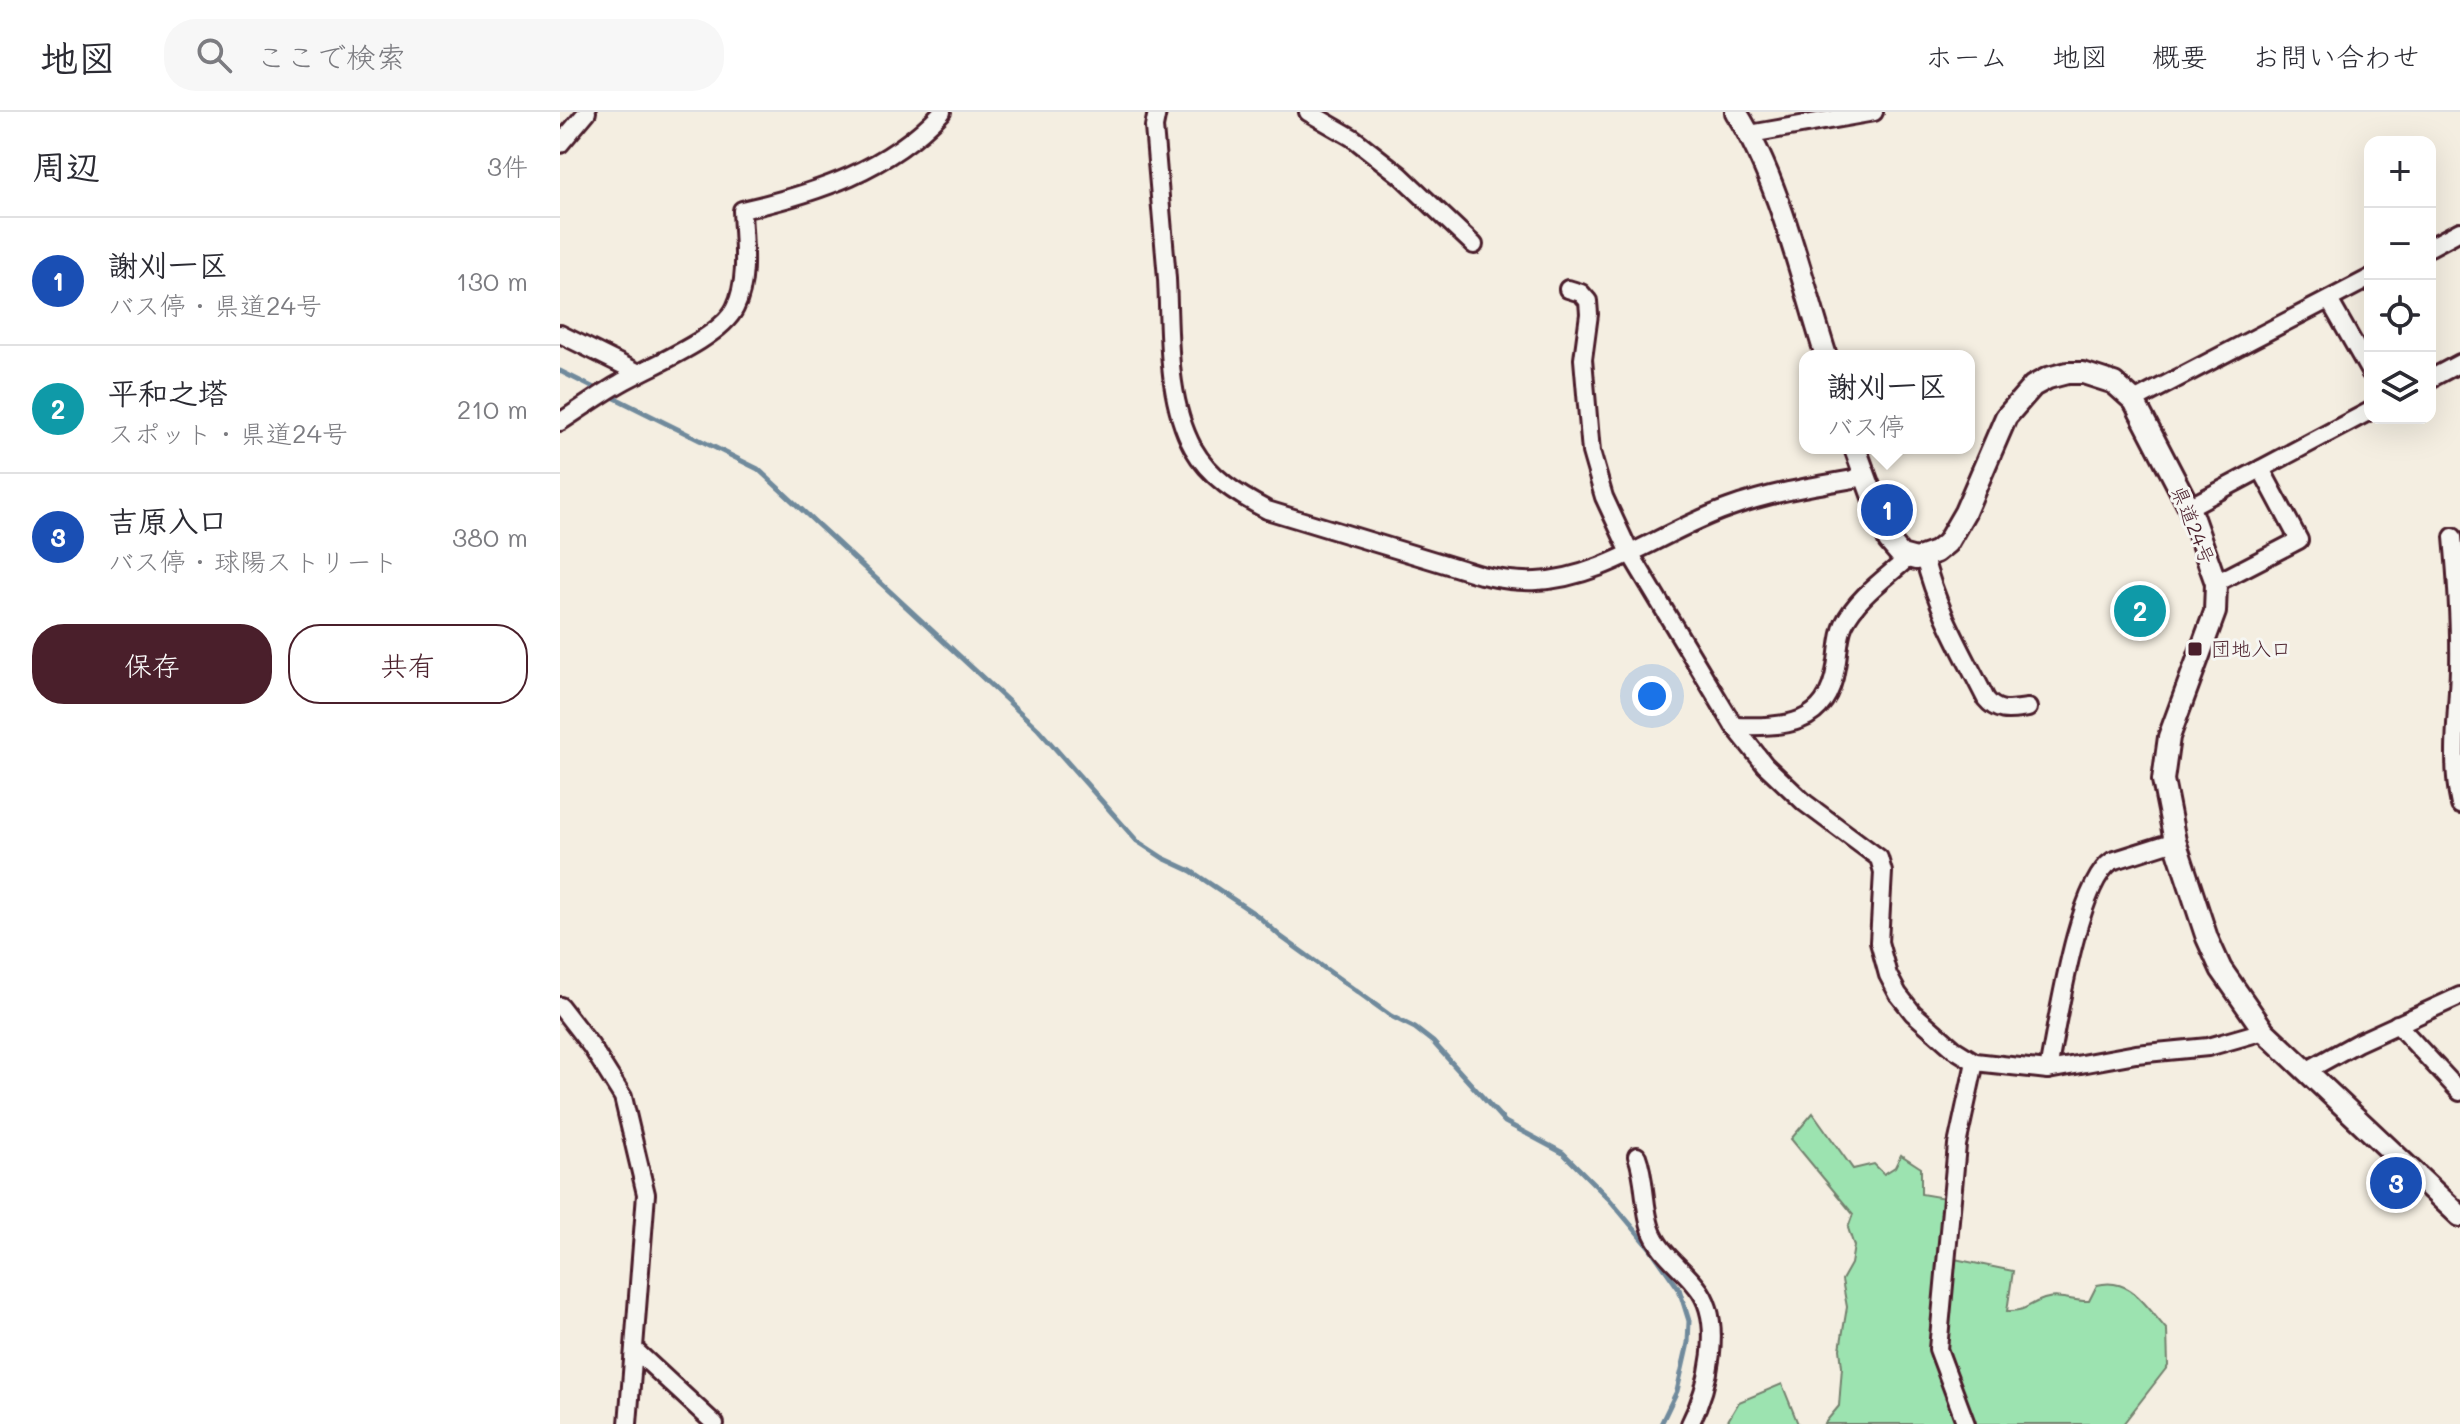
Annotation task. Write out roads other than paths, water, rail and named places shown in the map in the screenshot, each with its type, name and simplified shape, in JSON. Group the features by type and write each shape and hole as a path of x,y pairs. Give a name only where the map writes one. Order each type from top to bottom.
{"main road":[{"path":"1736,112 1767,170 1824,350"},
{"name":"県道24号","path":"1916,557 1936,552 1947,543 1965,512 2006,417 2033,386 2048,378 2083,373 2114,383 2134,401 2189,507 2216,583 2215,612 2180,704 2164,758 2163,780 2175,841 2195,906 2221,969 2264,1031 2460,1216"},
{"path":"1857,454 1889,541 1901,555 1916,557"}],"street":[{"path":"560,144 587,112"},
{"path":"560,422 706,336 733,313 740,298 742,279 742,210 802,196 872,167 926,130 942,112"},
{"path":"1157,112 1154,127 1176,399 1194,448 1215,478 1267,510 1481,575 1509,581 1536,581 1564,577 1630,553 1684,525 1757,498 1865,477"},
{"path":"1308,112 1353,138 1400,175 1474,245"},
{"path":"1750,134 1874,112"},
{"path":"2436,244 2460,231"},
{"path":"2134,401 2366,280"},
{"path":"1568,289 1581,293 1588,301 1583,359 1591,452 1604,497 1630,553 1734,726 1784,785 1879,858 1883,872 1879,942 1888,975 1913,1013 1954,1049 1975,1062 2048,1070 2136,1054 2208,1047 2264,1031"},
{"path":"2329,300 2364,361"},
{"path":"560,334 639,373"},
{"path":"2436,376 2460,363"},
{"path":"2189,507 2364,414"},
{"path":"2216,583 2299,540 2261,469"},
{"path":"2453,537 2458,584 2460,805"},
{"path":"1734,726 1789,724 1817,711 1826,701 1832,685 1838,642 1849,614 1859,602 1916,557 1986,699 1992,707 2003,711 2028,708"},
{"path":"2048,1070 2076,935 2097,876 2112,861 2175,841"},
{"path":"2306,1071 2397,1024 2460,996"},
{"path":"560,1006 591,1046 623,1097 646,1194 628,1424"},
{"path":"2397,1024 2460,1092"},
{"path":"1966,1424 1938,1349 1957,1145 1975,1062"},
{"path":"1637,1156 1643,1170 1647,1210 1655,1237 1703,1295 1708,1309 1710,1359 1703,1396 1690,1424"},
{"path":"635,1350 715,1424"}],"waterway":[{"path":"560,371 600,391"},
{"path":"609,395 758,469 1038,729 1137,841 1191,871 1258,916 1280,936 1391,1016 1415,1028 1433,1042 1505,1122 1563,1153 1610,1200 1679,1289 1689,1321 1688,1343 1677,1391 1661,1424"}],"place":[{"name":"謝刈一区","path":"1887,510"},
{"name":"平和之塔","path":"2140,611"},
{"name":"団地入口","path":"2195,649"},
{"name":"吉原入口","path":"2396,1183"}]}
